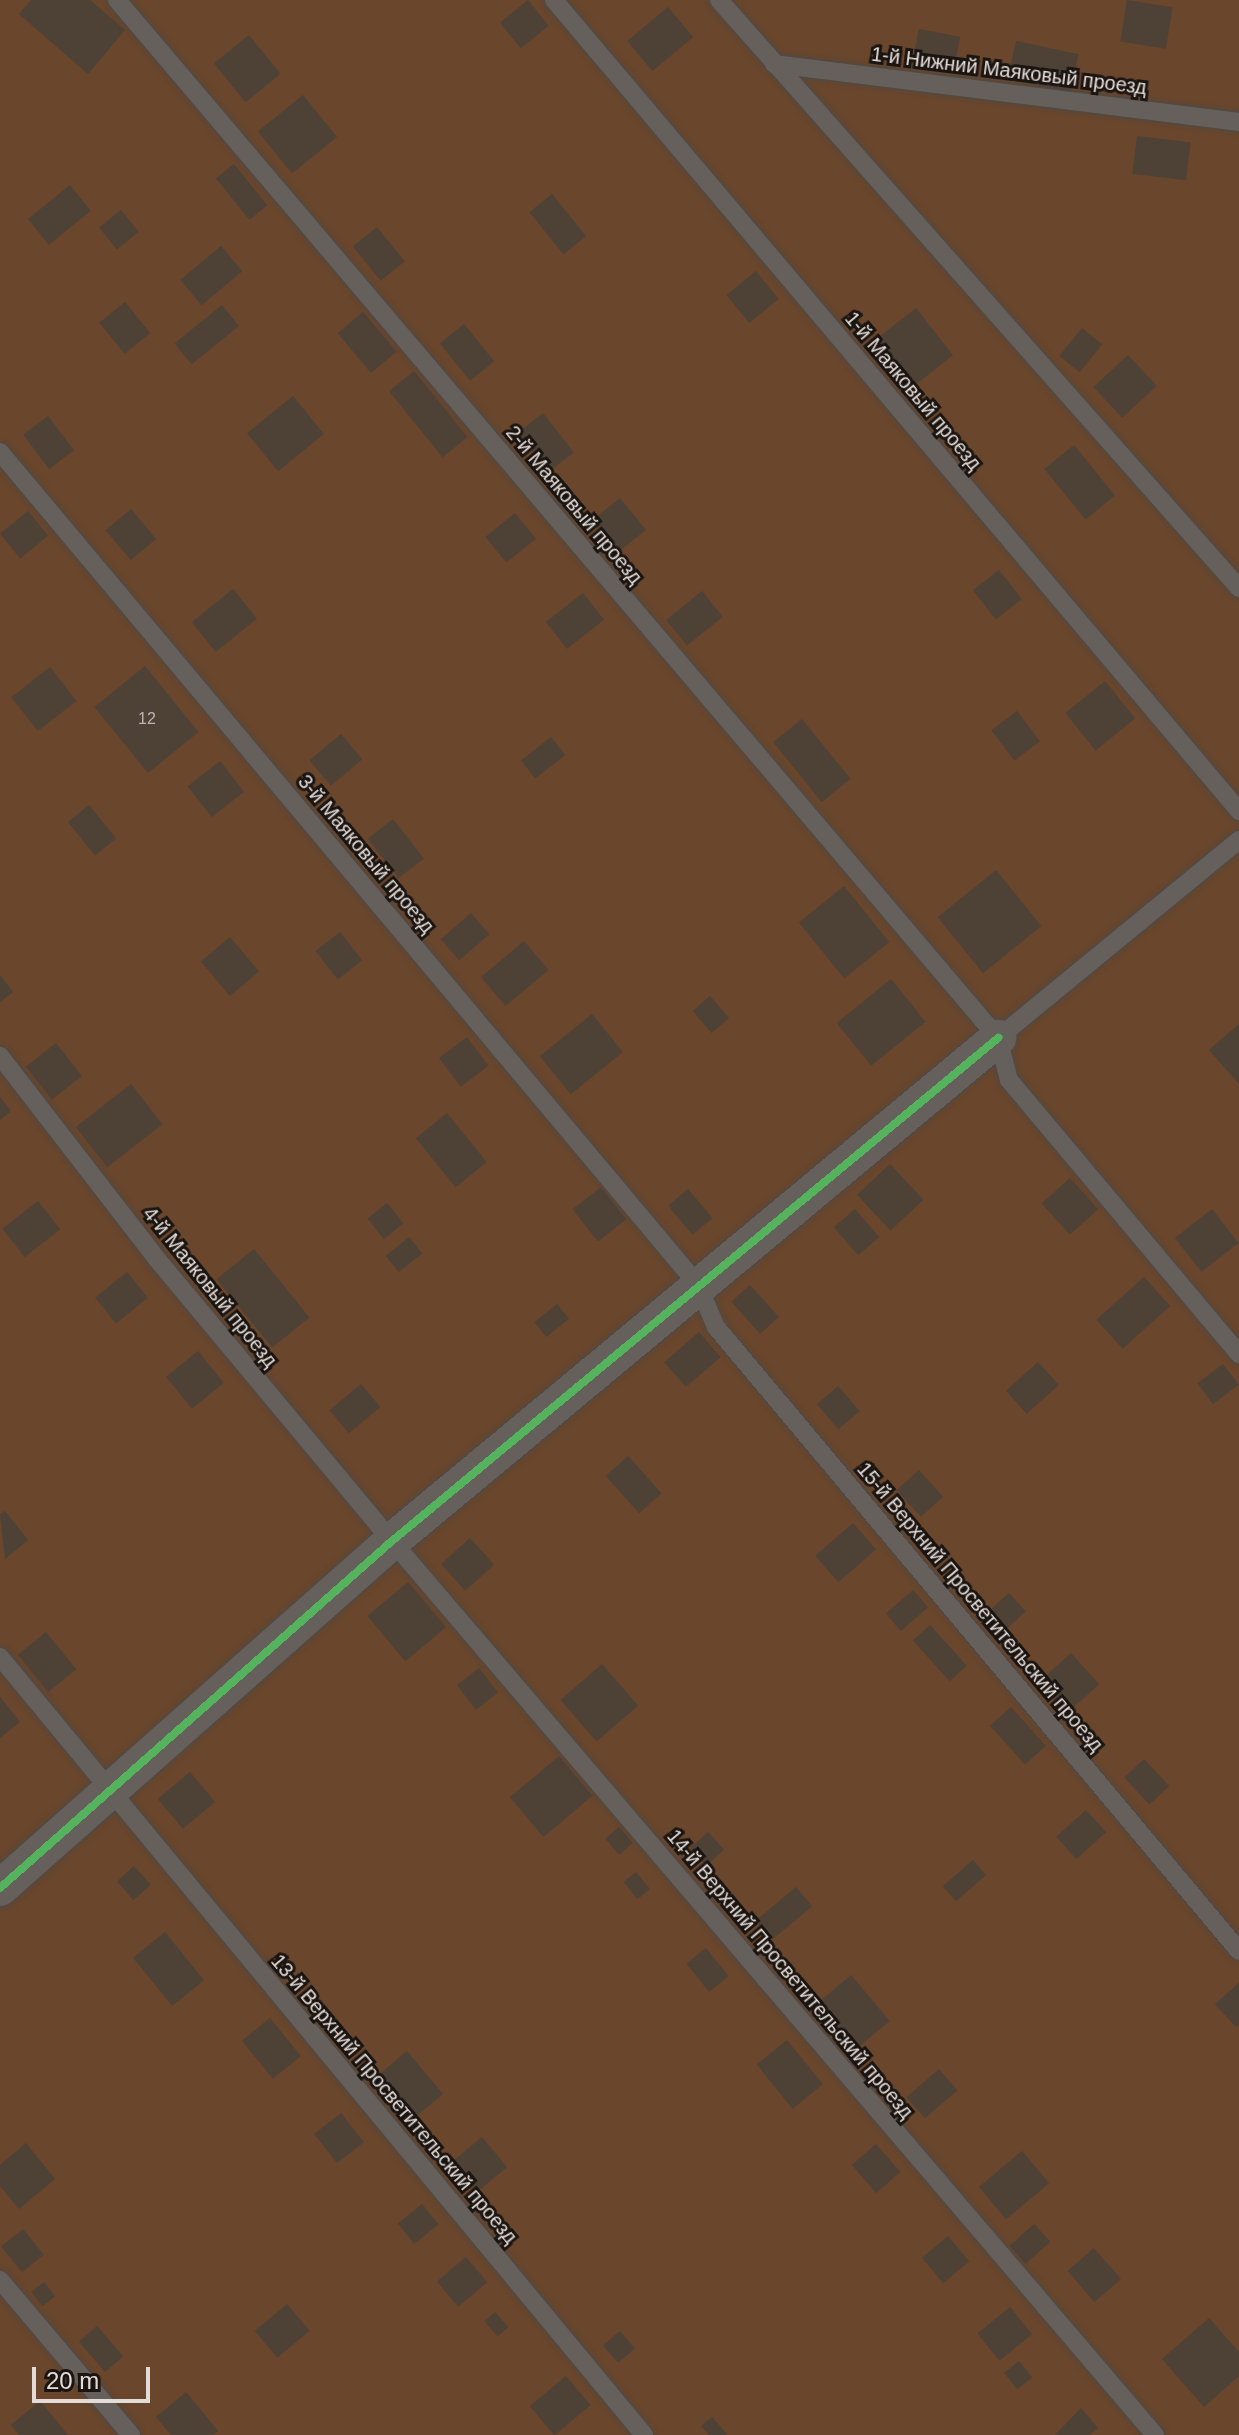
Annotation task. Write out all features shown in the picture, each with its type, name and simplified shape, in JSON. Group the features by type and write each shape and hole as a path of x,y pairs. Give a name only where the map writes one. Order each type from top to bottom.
{"street":[{"path":"0,1888 392,1541 998,1038"}],"lane":[{"name":"2-й Маяковый проезд","path":"117,0 998,1038"},
{"name":"1-й Маяковый проезд","path":"554,0 1239,811"},
{"path":"719,0 1239,588"},
{"name":"1-й Нижний Маяковый проезд","path":"774,64 1239,122"},
{"name":"3-й Маяковый проезд","path":"0,452 698,1285"},
{"path":"1239,840 998,1038 1009,1080 1239,1354"},
{"name":"4-й Маяковый проезд","path":"0,1056 161,1264 392,1541"},
{"name":"15-й Верхний Просветительский проезд","path":"698,1285 716,1327 1239,1951"},
{"name":"14-й Верхний Просветительский проезд","path":"392,1541 1155,2435"},
{"name":"13-й Верхний Просветительский проезд","path":"0,1657 644,2435"},
{"path":"0,2280 131,2435"}],"shaded area":[{"path":"0,0 1239,0 1239,2435 0,2435"}],"building":[{"path":"31,0 90,0 125,30 88,74 19,14"},
{"path":"528,0 549,26 521,48 500,23"},
{"path":"1127,0 1172,7 1166,49 1120,41"},
{"path":"668,7 693,37 652,71 627,41"},
{"path":"919,29 960,37 954,69 913,61"},
{"path":"249,35 280,74 245,102 214,63"},
{"path":"1016,41 1079,54 1070,92 1008,79"},
{"path":"303,95 337,137 292,173 258,132"},
{"path":"1137,136 1191,143 1186,180 1132,174"},
{"path":"234,164 267,205 249,220 216,178"},
{"path":"70,185 91,211 49,245 28,219"},
{"path":"552,194 586,236 563,254 529,212"},
{"path":"121,210 139,232 117,249 99,228"},
{"path":"377,227 405,261 381,281 353,247"},
{"path":"221,246 242,271 202,305 180,280"},
{"path":"756,271 779,299 749,323 726,295"},
{"path":"125,302 150,333 125,354 99,323"},
{"path":"222,305 239,326 192,364 175,343"},
{"path":"916,308 953,355 913,387 876,339"},
{"path":"363,312 396,352 371,373 338,333"},
{"path":"464,324 494,361 470,381 440,344"},
{"path":"1082,328 1102,344 1080,372 1059,356"},
{"path":"1128,355 1157,386 1122,418 1094,387"},
{"path":"414,371 467,437 443,457 389,391"},
{"path":"293,396 324,434 278,471 247,433"},
{"path":"543,413 574,452 549,472 518,433"},
{"path":"48,416 74,450 49,469 23,435"},
{"path":"1074,445 1115,496 1085,519 1044,469"},
{"path":"620,498 646,530 618,553 592,521"},
{"path":"131,509 156,539 131,560 106,530"},
{"path":"28,511 48,536 20,559 0,534"},
{"path":"515,513 536,539 506,563 485,537"},
{"path":"999,570 1022,599 996,619 973,590"},
{"path":"233,589 257,619 216,652 192,622"},
{"path":"702,591 723,617 687,646 666,620"},
{"path":"583,593 604,620 567,649 546,622"},
{"path":"145,666 198,732 148,773 94,707"},
{"path":"50,667 76,701 38,731 11,697"},
{"path":"1105,681 1135,718 1096,750 1065,713"},
{"path":"1017,711 1040,741 1014,761 991,730"},
{"path":"802,719 850,779 822,802 773,742"},
{"path":"341,734 362,759 331,786 310,760"},
{"path":"551,737 565,755 535,779 521,760"},
{"path":"220,761 244,792 212,817 188,786"},
{"path":"89,805 116,838 95,855 68,822"},
{"path":"393,819 424,858 399,878 368,839"},
{"path":"996,870 1041,926 983,973 938,917"},
{"path":"844,886 889,942 844,978 799,923"},
{"path":"471,913 489,934 459,960 441,939"},
{"path":"340,932 362,960 338,979 316,951"},
{"path":"230,937 259,971 230,996 201,961"},
{"path":"524,941 548,970 506,1006 481,977"},
{"path":"0,975 13,992 0,1002"},
{"path":"891,979 926,1022 871,1066 837,1023"},
{"path":"710,996 729,1018 712,1033 693,1011"},
{"path":"592,1014 623,1052 571,1094 540,1056"},
{"path":"1239,1024 1239,1084 1209,1050"},
{"path":"467,1037 489,1066 461,1087 439,1058"},
{"path":"56,1043 82,1076 52,1099 26,1066"},
{"path":"131,1084 162,1124 107,1167 76,1127"},
{"path":"0,1097 11,1111 0,1120"},
{"path":"447,1113 487,1162 456,1187 416,1138"},
{"path":"890,1164 923,1200 891,1231 857,1195"},
{"path":"1070,1178 1098,1209 1070,1235 1042,1203"},
{"path":"601,1187 626,1219 598,1241 573,1209"},
{"path":"688,1189 712,1218 693,1235 668,1206"},
{"path":"38,1201 60,1229 25,1257 3,1229"},
{"path":"387,1203 403,1223 384,1239 368,1219"},
{"path":"855,1209 879,1237 858,1255 834,1227"},
{"path":"1212,1209 1238,1243 1201,1272 1175,1238"},
{"path":"409,1237 422,1253 399,1272 386,1256"},
{"path":"254,1249 309,1317 272,1348 217,1279"},
{"path":"127,1272 148,1298 116,1323 95,1298"},
{"path":"1144,1277 1170,1306 1123,1349 1096,1320"},
{"path":"750,1285 779,1317 760,1334 731,1302"},
{"path":"557,1304 569,1319 546,1337 534,1322"},
{"path":"699,1332 721,1357 686,1387 664,1362"},
{"path":"198,1351 224,1383 192,1409 166,1377"},
{"path":"1038,1362 1059,1385 1027,1414 1006,1391"},
{"path":"1223,1364 1239,1385 1213,1404 1197,1383"},
{"path":"361,1384 380,1407 349,1433 330,1410"},
{"path":"838,1386 860,1411 839,1429 817,1404"},
{"path":"628,1456 661,1493 639,1513 606,1476"},
{"path":"919,1470 943,1497 921,1517 897,1490"},
{"path":"5,1511 28,1540 5,1559 0,1514"},
{"path":"853,1523 876,1549 838,1582 815,1556"},
{"path":"470,1538 494,1565 465,1591 441,1564"},
{"path":"408,1582 446,1627 405,1661 367,1616"},
{"path":"913,1590 928,1607 901,1631 886,1614"},
{"path":"1009,1593 1026,1612 1001,1634 984,1615"},
{"path":"930,1625 967,1666 950,1681 913,1640"},
{"path":"46,1632 76,1669 48,1692 18,1655"},
{"path":"1071,1653 1099,1684 1066,1714 1038,1682"},
{"path":"602,1664 638,1706 597,1742 560,1700"},
{"path":"479,1668 498,1692 476,1710 457,1685"},
{"path":"0,1697 20,1722 0,1738"},
{"path":"1011,1707 1046,1746 1025,1764 990,1726"},
{"path":"559,1756 592,1796 543,1837 510,1797"},
{"path":"1144,1759 1169,1786 1149,1804 1124,1777"},
{"path":"190,1772 215,1802 183,1829 158,1799"},
{"path":"1086,1810 1106,1832 1076,1859 1056,1837"},
{"path":"619,1827 633,1843 619,1855 605,1839"},
{"path":"708,1832 724,1850 706,1866 690,1848"},
{"path":"973,1860 986,1875 956,1901 943,1886"},
{"path":"134,1866 151,1885 134,1900 117,1881"},
{"path":"636,1872 650,1889 637,1899 624,1882"},
{"path":"796,1887 812,1906 772,1940 756,1920"},
{"path":"165,1932 204,1980 172,2006 133,1958"},
{"path":"706,1948 729,1976 709,1992 687,1964"},
{"path":"851,1975 890,2021 852,2052 813,2006"},
{"path":"1239,1983 1239,2025 1236,2027 1215,2004"},
{"path":"270,2018 301,2056 273,2079 242,2041"},
{"path":"787,2040 823,2084 793,2109 757,2065"},
{"path":"407,2051 443,2094 414,2118 378,2075"},
{"path":"939,2069 957,2090 925,2118 907,2097"},
{"path":"341,2113 364,2142 337,2163 314,2134"},
{"path":"482,2137 507,2167 475,2194 450,2164"},
{"path":"26,2143 55,2179 19,2209 0,2186 0,2165"},
{"path":"876,2144 900,2172 876,2193 852,2165"},
{"path":"1022,2151 1049,2183 1006,2219 979,2187"},
{"path":"422,2204 438,2224 414,2244 398,2224"},
{"path":"1034,2224 1050,2242 1026,2264 1009,2246"},
{"path":"23,2229 44,2255 22,2272 1,2247"},
{"path":"948,2236 969,2261 943,2283 922,2258"},
{"path":"1094,2248 1121,2279 1094,2302 1068,2271"},
{"path":"466,2257 487,2282 458,2307 437,2281"},
{"path":"44,2282 55,2296 42,2306 31,2292"},
{"path":"287,2304 309,2331 277,2358 255,2331"},
{"path":"1010,2307 1032,2334 999,2361 977,2333"},
{"path":"495,2312 508,2327 498,2336 484,2321"},
{"path":"1209,2318 1239,2352 1239,2376 1204,2407 1162,2359"},
{"path":"97,2326 123,2356 105,2372 79,2342"},
{"path":"620,2331 635,2349 618,2363 603,2345"},
{"path":"1019,2361 1032,2377 1017,2389 1004,2373"},
{"path":"566,2376 590,2405 555,2435 530,2406"},
{"path":"186,2392 218,2431 213,2435 171,2435 156,2417"},
{"path":"40,2401 68,2435 19,2435 11,2425"},
{"path":"1081,2408 1098,2428 1089,2435 1055,2435"},
{"path":"712,2417 727,2434 709,2435 701,2426"}],"cycle path":[{"path":"0,1888 392,1541 998,1038"}]}
